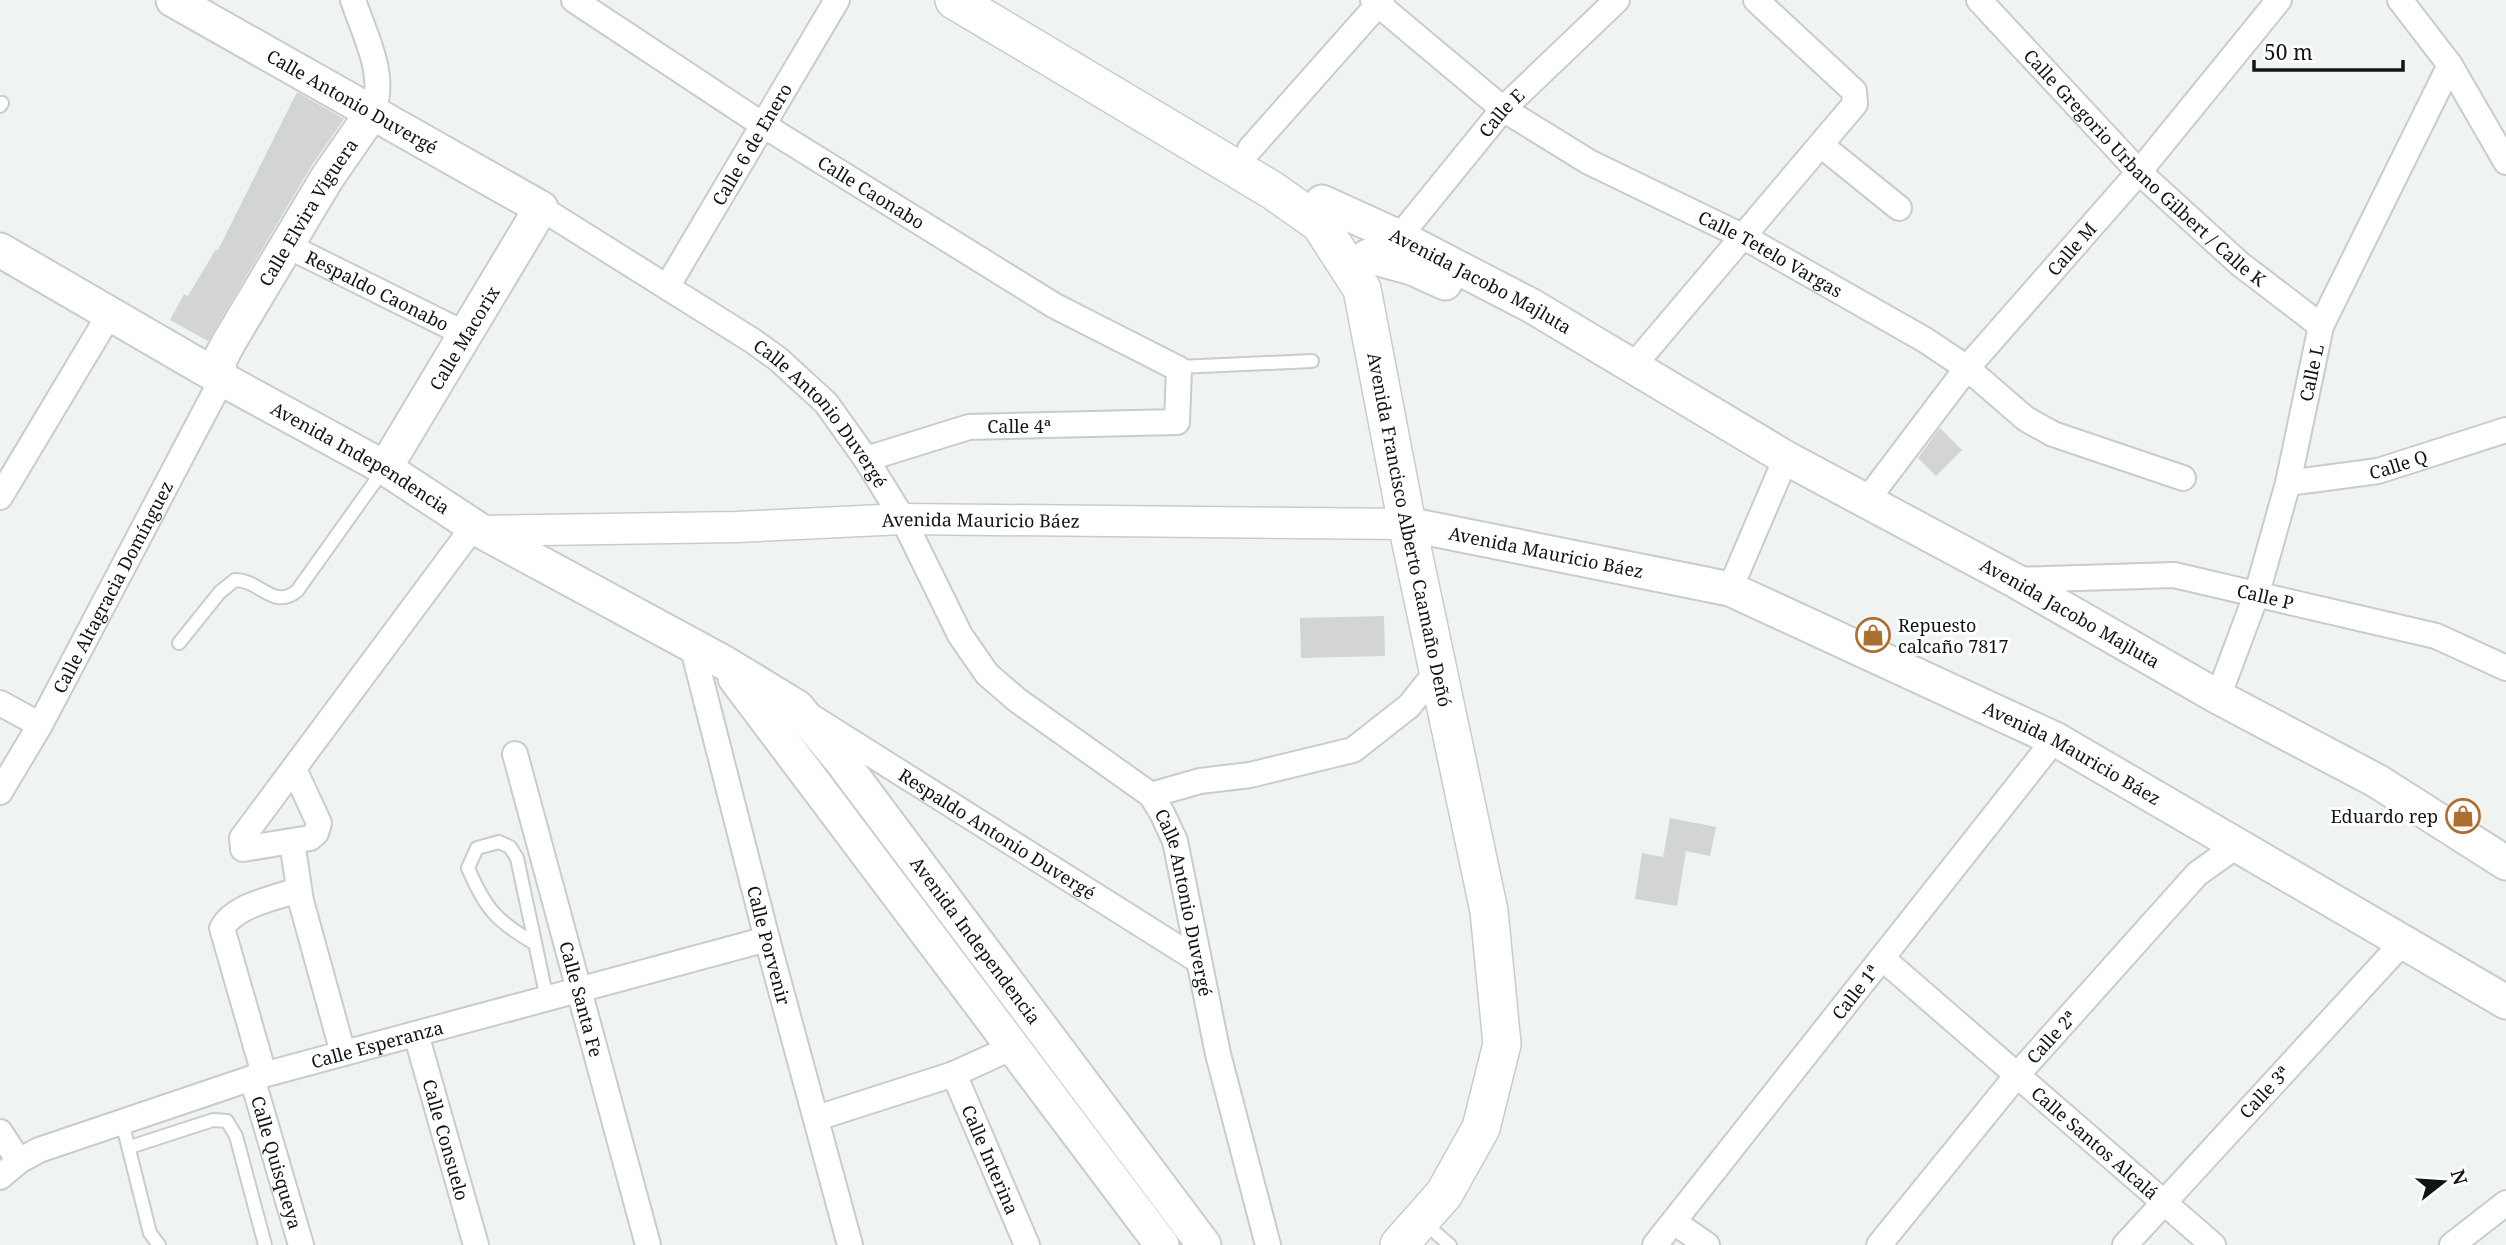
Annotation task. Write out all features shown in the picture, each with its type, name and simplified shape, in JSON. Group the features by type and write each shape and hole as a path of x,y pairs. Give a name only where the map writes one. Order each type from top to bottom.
{"main road":[{"name":"Calle Antonio Duvergé","path":"173,0 541,208"},
{"name":"Avenida Francisco Alberto Caamaño Deñó","path":"954,0 1260,183 1320,224 1362,289 1504,892 1520,1014 1522,1070 1509,1116 1485,1172 1438,1241"},
{"name":"Avenida Francisco Alberto Caamaño Deñó","path":"990,0 1250,149 1322,202 1350,227 1368,256 1420,527 1438,670 1489,911 1502,1044 1481,1128 1473,1145 1444,1194 1399,1245"},
{"name":"Calle Elvira Viguera","path":"222,379 218,360 349,143 372,113"},
{"name":"Avenida Jacobo Majluta","path":"1322,202 1399,237 1532,306 1786,458 2014,580 2218,697 2377,781 2506,863"},
{"name":"Calle Macorix","path":"385,468 541,208"},
{"name":"Avenida Independencia","path":"0,250 222,379 385,468 477,529 723,662 797,707 843,763 1204,1245"},
{"name":"Avenida Jacobo Majluta","path":"1368,256 1412,268 1531,325 1634,365"},
{"name":"Avenida Mauricio Báez","path":"1420,527 1730,589 2055,739 2506,1002"},
{"name":"Avenida Independencia","path":"723,662 1162,1245"}],"street":[{"name":"Calle Elvira Viguera","path":"353,0 379,80 378,100 372,113"},
{"name":"Calle Caonabo","path":"574,0 763,125 1055,306 1179,367"},
{"name":"Calle 6 de Enero","path":"667,287 837,0"},
{"name":"Calle E","path":"1399,237 1503,109 1617,0"},
{"path":"1634,365 1855,104 1854,91 1756,0"},
{"name":"Calle Gregorio Urbano Gilbert / Calle K","path":"1979,0 2139,172 2240,264 2321,326"},
{"name":"Calle M","path":"1867,500 1967,368 2139,172 2279,0"},
{"path":"1250,149 1377,1"},
{"name":"Calle Tetelo Vargas","path":"1377,1 1503,109 1589,162 1744,237 1925,340 1967,368 2026,419 2053,434 2183,478"},
{"path":"2409,3 2450,65 2506,162"},
{"name":"Calle L","path":"2218,697 2257,593 2288,483 2321,326 2450,65"},
{"path":"1821,145 1899,208"},
{"name":"Calle Antonio Duvergé","path":"541,208 778,359 825,403 866,459 902,519 960,635 987,674 1027,708 1151,795 1175,841 1196,959 1268,1245"},
{"name":"Respaldo Caonabo","path":"286,245 467,335"},
{"path":"0,497 109,315"},
{"name":"Calle 4ª","path":"866,459 969,427 1177,422 1179,367"},
{"name":"Calle Altagracia Domínguez","path":"0,792 40,724 222,379"},
{"name":"Calle Q","path":"2288,483 2378,471 2506,430"},
{"path":"1730,589 1786,458"},
{"name":"Avenida Mauricio Báez","path":"477,529 736,527 902,519 1420,527"},
{"path":"295,771 319,823 316,833 310,838 247,851 241,845 242,838 477,529"},
{"name":"Calle P","path":"2014,580 2174,575 2436,636 2506,668"},
{"name":"Calle Porvenir","path":"692,645 766,939 850,1245"},
{"path":"1151,795 1200,781 1250,775 1353,750 1409,706 1438,670"},
{"path":"0,703 40,724"},
{"name":"Respaldo Antonio Duvergé","path":"797,707 1196,959"},
{"name":"Calle 1ª","path":"1655,1245 2055,739"},
{"name":"Calle Santa Fe","path":"515,754 648,1245"},
{"path":"292,842 302,901 343,1053"},
{"name":"Calle 2ª","path":"1878,1245 2018,1074 2197,874 2239,844"},
{"name":"Calle Quisqueya","path":"301,1245 222,928 228,919 242,910 291,892 298,894 302,901"},
{"name":"Calle Esperanza","path":"0,1177 19,1161 39,1150 258,1076 766,939"},
{"name":"Calle 3ª","path":"2125,1245 2403,941"},
{"name":"Calle Santos Alcalá","path":"1882,958 2213,1245"},
{"name":"Calle Consuelo","path":"416,1034 476,1245"},
{"path":"817,1118 954,1074 1013,1047"},
{"name":"Calle Interina","path":"954,1074 1027,1245"},
{"path":"0,1132 19,1161"},
{"path":"2452,1245 2506,1203"},
{"path":"1674,1222 1707,1245"}],"lane":[{"path":"1179,367 1312,361"},
{"path":"179,643 220,592 235,580 248,583 276,598 284,599 297,591 385,468"},
{"path":"534,943 501,924 481,899 468,868 477,848 499,842 510,847 517,859 547,999"},
{"path":"130,1147 213,1120 227,1121 236,1136 265,1245"},
{"path":"122,1122 150,1233 159,1245"}],"building":[{"path":"297,92 344,119 310,168 208,341 170,320 184,294 188,296 216,249 218,250"},
{"path":"1940,428 1962,450 1936,476 1918,458"},
{"path":"1384,616 1385,656 1301,658 1300,618"},
{"path":"1670,818 1716,827 1710,856 1686,851 1677,906 1635,899 1642,853 1663,857"}],"place":[{"name":"Repuesto calcaño 7817","path":"1873,635"},
{"name":"Eduardo rep","path":"2463,816"}]}
